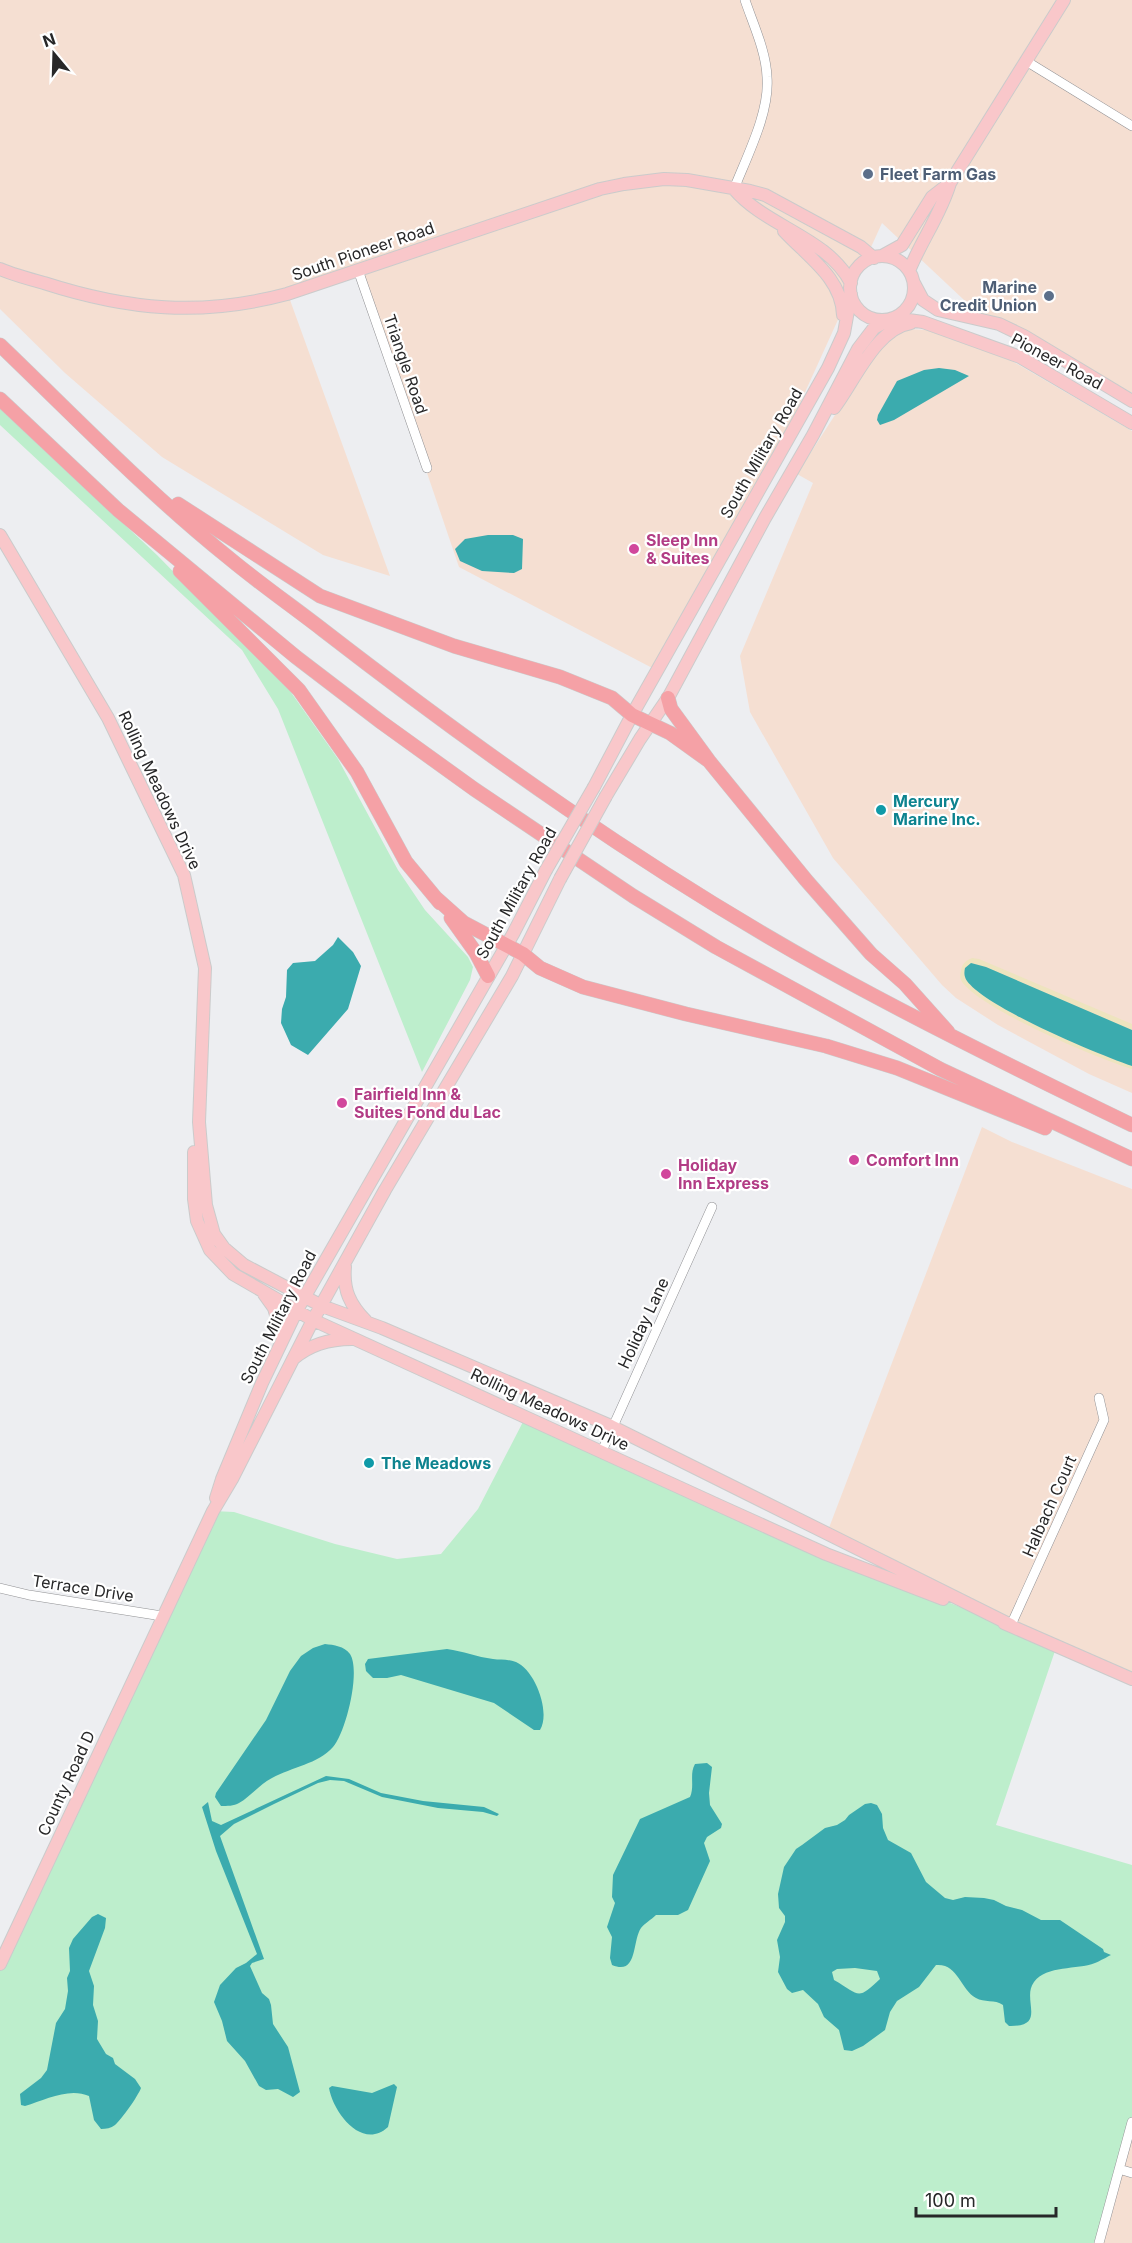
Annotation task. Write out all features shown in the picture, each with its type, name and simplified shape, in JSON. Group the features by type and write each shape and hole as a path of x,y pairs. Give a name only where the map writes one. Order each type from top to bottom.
{"highway":[{"path":"0,345 144,482 228,558 406,695 497,761 735,916 821,967 955,1040 1132,1125"},
{"path":"0,399 118,510 299,690 357,772 406,862 436,898 476,953 488,976"},
{"path":"144,482 320,596 454,646 560,677 612,698 632,715 683,741 709,761"},
{"path":"118,510 296,657 381,722 474,789 633,896 716,947 877,1036 940,1069 1132,1160"},
{"path":"668,698 671,710 709,761 806,880 871,954 905,984 955,1040"},
{"path":"436,898 464,922 524,954 540,968 583,987 686,1014 826,1046 897,1068 1039,1126 1118,1154"}],"main road":[{"path":"734,189 744,201 836,262 851,289 854,303 868,317 891,319 904,312 914,293 911,277 919,246 946,197 950,183 1064,0"},
{"name":"South Pioneer Road","path":"0,269 85,297 169,309 204,308 253,302 287,294 615,186 664,179 687,180 750,191 770,197 877,257"},
{"path":"851,289 859,267 902,245 932,196 950,183"},
{"path":"773,219 837,288 843,311 840,341"},
{"path":"877,257 897,260 911,277"},
{"name":"Pioneer Road","path":"911,277 923,300 938,310 999,324 1024,336 1132,401"},
{"name":"South Military Road","path":"213,1511 228,1462 297,1310 506,945 632,715 828,368 848,318 851,289"},
{"name":"Pioneer Road","path":"891,319 923,322 1020,357 1132,423"},
{"name":"South Military Road","path":"162,1616 213,1511 232,1479 313,1320 391,1180 524,954 560,879 606,796 668,698 861,344 874,328 891,319"},
{"path":"813,435 881,340 900,326 923,322"},
{"name":"Rolling Meadows Drive","path":"0,535 108,718 184,875 205,968 199,1122 193,1174 195,1211 210,1250 221,1263 233,1274 313,1320 826,1554 1011,1625"},
{"name":"Rolling Meadows Drive","path":"199,1122 206,1205 214,1234 224,1248 244,1264 322,1306 369,1323 611,1426 1011,1625 1132,1680"},
{"path":"346,1263 344,1280 348,1297 355,1310 369,1323"},
{"path":"262,1291 274,1308 283,1339"},
{"path":"292,1360 321,1343 337,1339 355,1339"},
{"name":"County Road D","path":"0,1964 162,1616"}],"street":[{"path":"734,189 757,130 767,89 766,66 745,0"},
{"path":"1026,61 1132,126"},
{"name":"Triangle Road","path":"358,270 427,468"},
{"name":"Holiday Lane","path":"602,1451 611,1426 712,1207"},
{"name":"Halbach Court","path":"1011,1625 1104,1420 1099,1398"},
{"name":"Terrace Drive","path":"0,1588 29,1595 162,1616"},
{"path":"1099,2243 1132,2122"},
{"path":"1119,2169 1132,2172"}],"shaded area":[{"path":"0,0 1132,0 1132,393 1061,352 979,314 882,223 801,401 739,524 658,671 459,567 358,270 290,300 390,576 323,555 162,457 65,373 0,309 2,271 0,269"},
{"path":"908,329 928,330 1012,361 1132,431 1132,1093 1089,1074 998,1025 956,998 942,985 833,858 750,712 740,656 813,483 797,474 871,359 889,338"},
{"path":"982,1127 1012,1142 1132,1189 1132,1679 827,1533"},
{"path":"1132,2122 1132,2243 1099,2243"}],"green space":[{"path":"0,408 157,555 290,691 338,759 398,870 425,910 468,957 473,967 470,980 422,1072 278,709 242,650 0,425"},
{"path":"526,1416 826,1554 1057,1645 996,1825 1132,1865 1132,2122 1099,2243 0,2243 0,1964 213,1511 234,1512 335,1544 397,1559 441,1554 478,1509"}],"sand":[{"path":"972,958 1132,1024 1132,1069 1068,1044 989,1004 971,991 961,980 960,973 963,965"}],"water":[{"path":"939,368 955,370 969,376 894,420 880,425 877,420 878,415 897,381 924,370"},
{"path":"488,535 513,535 523,539 522,569 514,573 482,571 460,561 455,549 465,539"},
{"path":"338,937 353,952 361,966 348,1009 308,1055 291,1045 281,1023 286,997 287,970 293,963 315,961 333,945"},
{"path":"971,963 986,967 1132,1030 1132,1066 1070,1041 996,1004 967,981 964,974 965,968"},
{"path":"325,1644 345,1649 350,1654 354,1674 343,1729 333,1747 320,1757 263,1783 237,1804 221,1806 215,1797 216,1793 266,1720 290,1671 301,1656"},
{"path":"447,1649 513,1661 523,1666 535,1682 542,1703 544,1713 540,1730 534,1730 494,1703 401,1675 373,1678 366,1671 365,1664 368,1659"},
{"path":"707,1763 712,1767 710,1805 722,1824 721,1828 707,1837 704,1843 710,1861 688,1910 678,1915 656,1915 641,1928 630,1962 620,1967 612,1965 610,1958 612,1937 607,1927 615,1903 612,1897 613,1875 640,1819 690,1797 695,1764"},
{"path":"326,1776 349,1779 381,1793 423,1801 484,1807 499,1814 497,1816 483,1812 438,1808 382,1797 344,1781 330,1780 318,1783 234,1824 220,1836 264,1959 250,1966 262,1993 269,1999 273,2024 288,2047 300,2092 293,2097 278,2089 266,2090 259,2086 245,2061 227,2041 214,2002 220,1985 236,1968 257,1954 216,1851 202,1807 208,1802 212,1821 221,1825"},
{"path":"865,1804 877,1805 882,1814 883,1828 888,1840 911,1853 926,1882 945,1898 953,1900 965,1897 984,1898 1022,1910 1041,1920 1060,1920 1111,1955 1095,1963 1054,1970 1040,1977 1031,1989 1031,2017 1028,2022 1009,2026 1005,2022 1003,2005 976,1998 966,1989 954,1972 943,1965 936,1965 919,1987 897,2001 890,2012 885,2030 863,2046 852,2051 844,2050 839,2030 824,2017 818,2004 803,1990 792,1993 787,1989 778,1972 780,1957 777,1940 785,1922 785,1916 779,1908 778,1894 784,1867 796,1849 825,1828 845,1820","holes":["855,1968 877,1971 880,1979 862,1993 854,1992 834,1980 832,1972 837,1969"]},
{"path":"98,1914 106,1918 105,1928 89,1971 94,1986 93,2005 98,2021 97,2039 106,2054 135,2079 141,2088 126,2113 115,2125 107,2129 101,2129 94,2120 89,2096 65,2094 25,2106 21,2105 20,2094 41,2078 47,2070 56,2023 65,2009 68,1991 67,1978 70,1971 69,1948 73,1939 92,1917"},
{"path":"394,2084 397,2087 388,2127 378,2133 368,2134 359,2132 350,2126 336,2108 329,2088 332,2086 372,2093"}],"place":[{"name":"Fleet Farm Gas","path":"868,174"},
{"name":"Marine Credit Union","path":"1049,296"},
{"name":"Sleep Inn & Suites","path":"634,549"},
{"name":"Mercury Marine Inc.","path":"881,810"},
{"name":"Fairfield Inn & Suites Fond du Lac","path":"342,1103"},
{"name":"Comfort Inn","path":"854,1160"},
{"name":"Holiday Inn Express","path":"666,1174"},
{"name":"The Meadows","path":"369,1463"}]}
